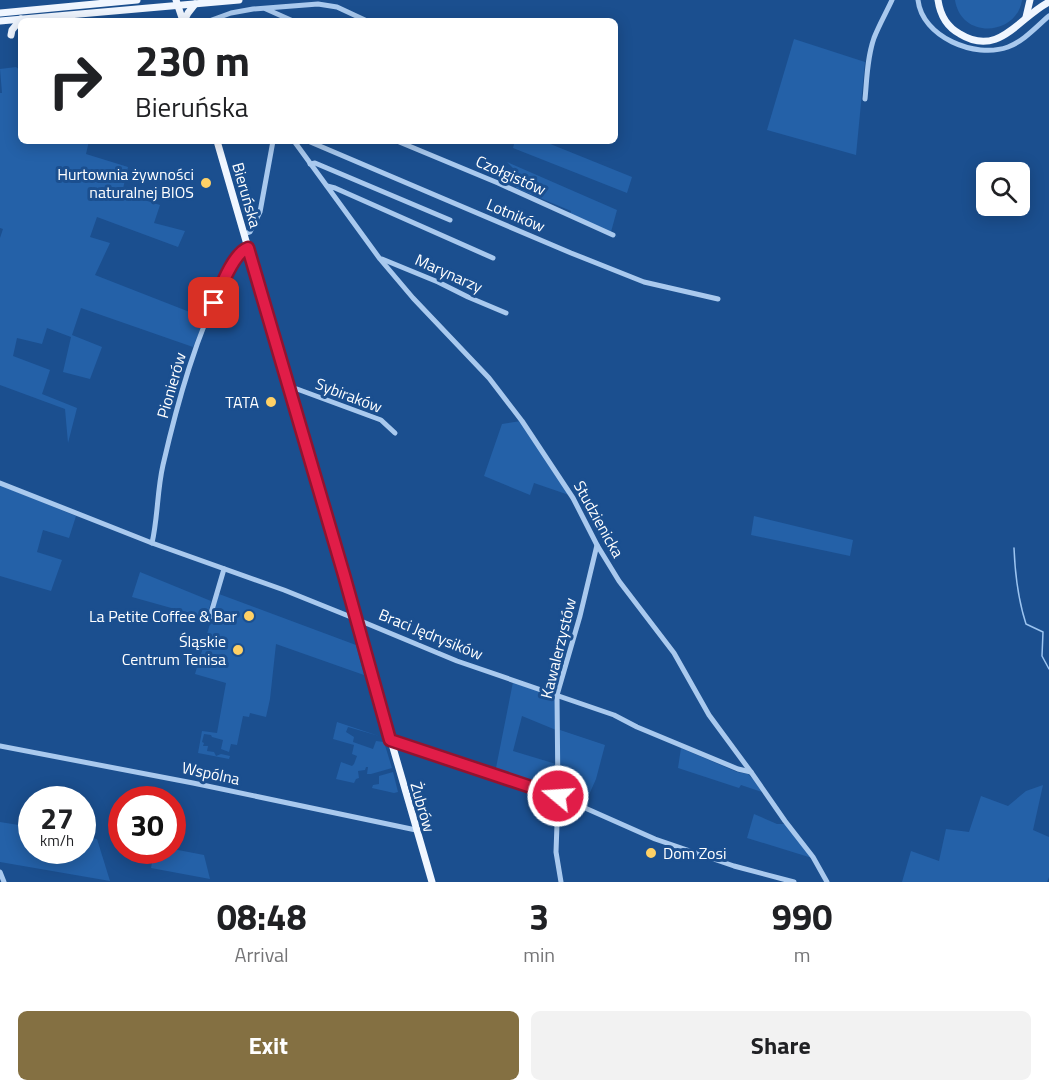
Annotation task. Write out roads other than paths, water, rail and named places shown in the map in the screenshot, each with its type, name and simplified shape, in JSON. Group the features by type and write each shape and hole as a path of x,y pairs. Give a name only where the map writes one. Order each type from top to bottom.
{"main road":[{"path":"0,13 138,0"},
{"path":"31,18 177,3 195,4 239,0"},
{"path":"938,0 940,12 946,22 958,33 972,40 989,41 1014,29 1026,16 1049,2"},
{"path":"1026,16 1030,0"},
{"path":"177,3 182,18"},
{"path":"185,18 195,4"},
{"path":"0,21 18,19"},
{"path":"12,35 12,30 18,23"},
{"name":"Bieruńska","path":"218,144 390,740"},
{"name":"Żubrów","path":"390,740 432,882"}],"street":[{"path":"865,99 873,40 892,0"},
{"path":"918,0 922,14 933,30 948,41 984,50 1006,48 1019,43 1049,16"},
{"path":"224,18 231,13 264,8 318,4 328,4 360,18"},
{"path":"264,8 286,18"},
{"path":"244,234 250,232 260,212 272,144"},
{"name":"Studzienicka","path":"296,144 380,258 413,298 489,378 522,421 573,498 619,581 674,653 709,715 813,857 827,882"},
{"name":"Lotników","path":"315,144 644,282 718,299"},
{"name":"Czołgistów","path":"404,144 613,235"},
{"path":"310,164 315,163 450,220"},
{"path":"326,186 336,188 493,258"},
{"name":"Pionierów","path":"152,543 157,524 163,467 200,335 241,250 248,248"},
{"name":"Marynarzy","path":"380,258 506,313"},
{"name":"Sybiraków","path":"290,391 297,389 381,420 395,433"},
{"name":"Braci Jędrysików","path":"0,483 152,543 284,590 457,661 614,715 738,769 751,772"},
{"name":"Kawalerzystów","path":"561,882 556,852 557,695 580,616 597,545"},
{"path":"209,620 224,569"},
{"path":"390,740 558,796 655,839 734,866 794,882"},
{"name":"Wspólna","path":"0,746 193,783 416,830"},
{"path":"0,872 4,882"}],"waterway":[{"path":"1014,548 1017,586 1023,615 1026,624 1043,632 1042,656 1049,669"}],"place":[{"name":"Hurtownia żywności naturalnej BIOS","path":"206,183"},
{"name":"TATA","path":"271,402"},
{"name":"La Petite Coffee & Bar","path":"249,616"},
{"name":"Śląskie Centrum Tenisa","path":"238,650"},
{"name":"Dom Zosi","path":"651,853"}]}
